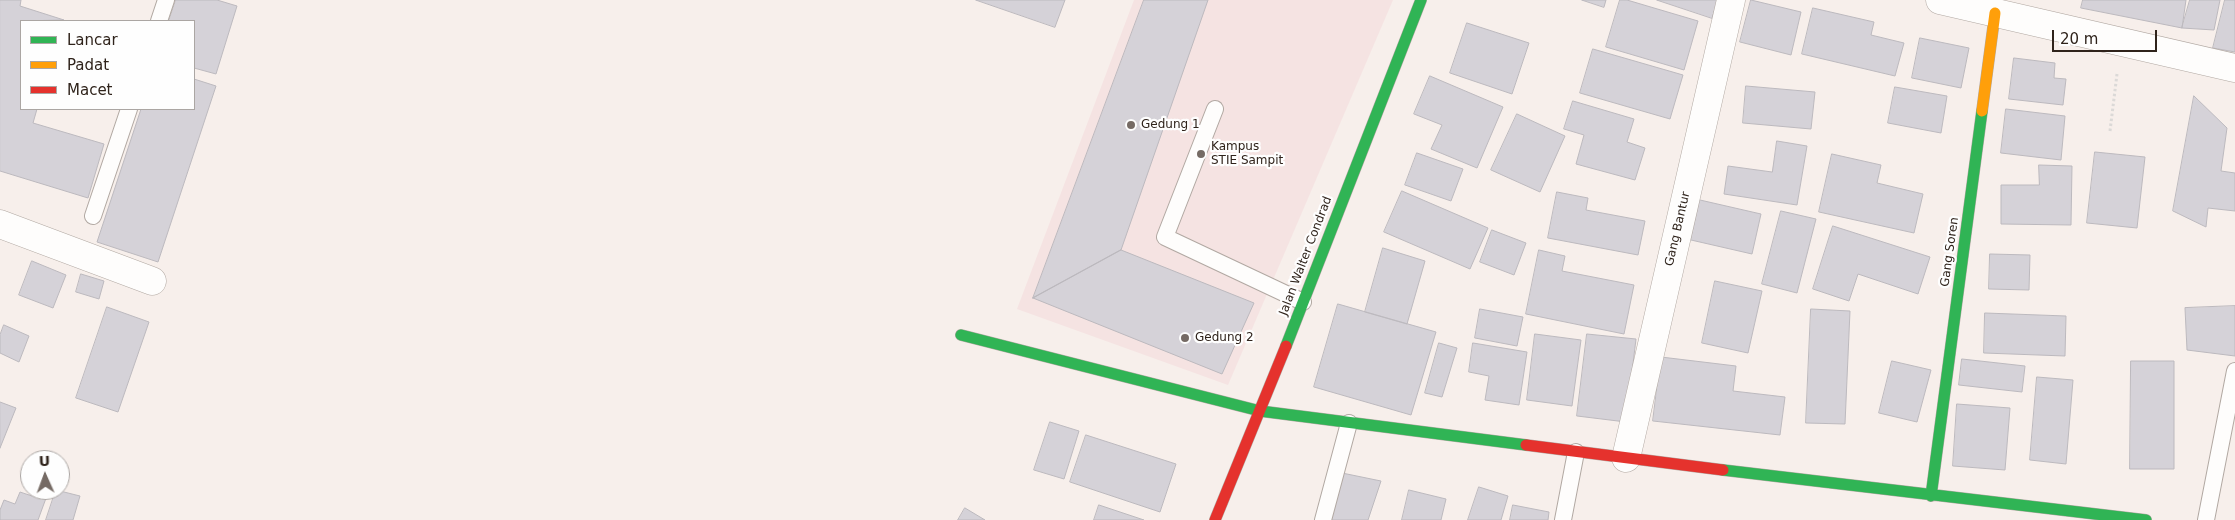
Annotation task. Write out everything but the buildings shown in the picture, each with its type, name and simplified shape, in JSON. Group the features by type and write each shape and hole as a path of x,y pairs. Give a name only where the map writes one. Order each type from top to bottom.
{"street":[{"name":"Jalan Walter Condrad","path":"1214,520 1260,411 1421,0"},
{"name":"Gang Bantur","path":"1626,458 1731,0"},
{"path":"1940,0 2235,68"},
{"name":"Gang Soren","path":"1931,496 1995,13"},
{"path":"0,224 152,281"},
{"path":"961,335 1260,411 2088,517 2146,520"}],"lane":[{"path":"159,20 166,0"},
{"path":"1215,109 1165,237 1302,302"},
{"path":"93,216 129,110"},
{"path":"2206,520 2235,371"},
{"path":"1323,520 1349,422"},
{"path":"1564,520 1576,452"}],"path":[{"path":"2110,131 2121,42"}],"shaded area":[{"name":"Kampus STIE Sampit","path":"1134,0 1393,0 1228,385 1017,309"}],"traffic: fast":[{"path":"1286,346 1421,0"},
{"path":"1931,496 1982,111"},
{"path":"961,335 1260,411 1526,445"},
{"path":"1723,470 2146,520"}],"traffic: slow":[{"path":"1982,111 1995,13"}],"traffic: jam":[{"path":"1215,520 1286,346"},
{"path":"1526,445 1723,470"}],"place":[{"name":"Gedung 1","path":"1131,125"},
{"name":"Kampus STIE Sampit","path":"1201,154"},
{"name":"Gedung 2","path":"1185,338"}]}
